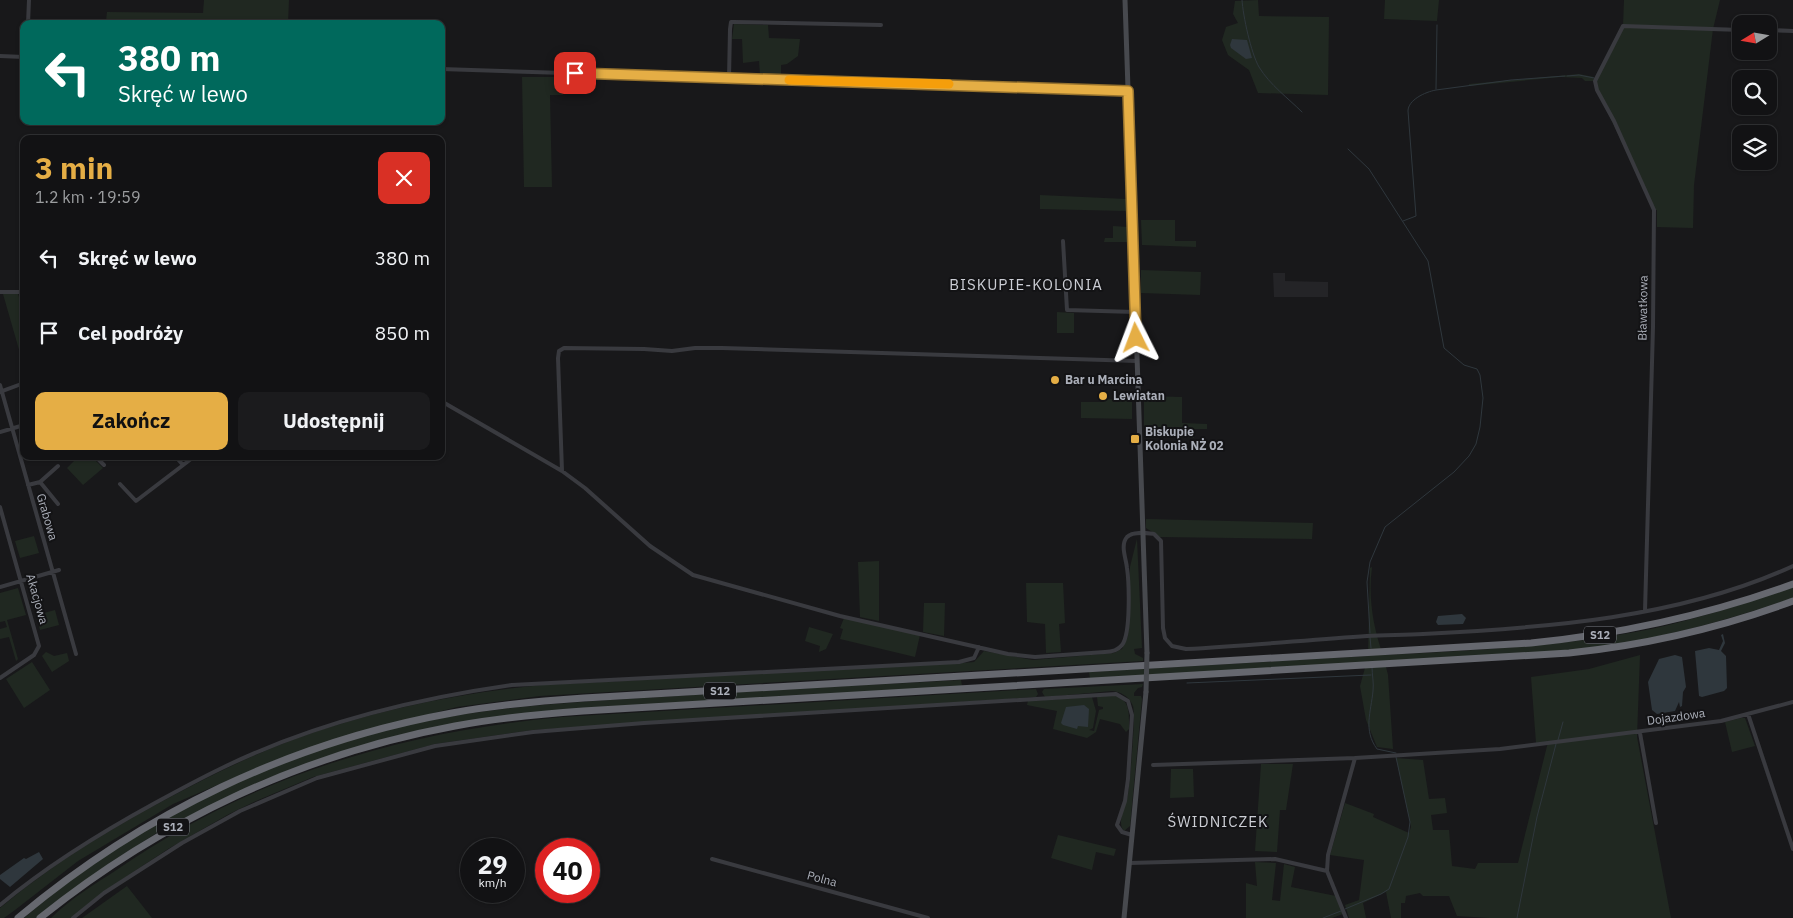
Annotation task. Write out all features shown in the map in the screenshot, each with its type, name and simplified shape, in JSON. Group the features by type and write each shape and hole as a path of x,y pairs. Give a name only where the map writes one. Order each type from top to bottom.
{"highway":[{"name":"S12","path":"18,918 78,872 131,836 173,811 233,781 339,741 402,723 444,714 516,704 576,699 1531,643 1616,632 1713,610 1793,584"},
{"name":"S12","path":"40,918 108,867 158,836 199,813 253,787 284,774 354,750 453,726 510,717 583,711 1532,656 1625,646 1705,629 1793,601"},
{"path":"46,918 69,895"},
{"path":"12,918 33,905"}],"street":[{"path":"28,20 29,0"},
{"path":"1124,918 1146,692 1125,0"},
{"path":"729,78 731,22 881,24"},
{"name":"Bławatkowa","path":"1645,611 1653,327 1654,210 1614,121 1597,90 1595,81 1623,26 1732,30"},
{"path":"1778,30 1793,31"},
{"path":"0,56 20,57"},
{"path":"445,69 1128,91"},
{"path":"1063,241 1067,310 1135,312"},
{"path":"0,292 20,292"},
{"path":"562,471 558,358 559,351 564,348 672,351 695,348 722,348 1137,361"},
{"name":"Grabowa","path":"0,385 20,457"},
{"path":"1,392 20,385"},
{"path":"445,403 562,471 585,488 650,546 692,575 840,616 978,648 1027,657 1105,652 1119,648 1124,641 1127,626 1127,573 1124,545 1129,536 1142,533 1154,534 1161,541 1163,628 1168,642 1176,648 1220,647 1366,636 1515,628 1645,611 1681,604 1737,587 1793,566"},
{"path":"0,432 20,426"},
{"name":"Grabowa","path":"21,460 76,654"},
{"path":"99,460 104,465"},
{"path":"179,460 183,465"},
{"path":"120,484 136,501 189,460"},
{"path":"28,485 40,482 58,466"},
{"path":"40,482 58,504"},
{"name":"Akacjowa","path":"0,507 39,643 39,649 34,655 0,678"},
{"path":"0,587 59,570"},
{"path":"0,905 32,879 95,836 200,779 223,767 294,738 357,717 450,695 512,685 959,662 974,658 978,648"},
{"path":"72,918 104,893 200,832 257,803 317,778 410,752 456,742 533,732 644,723 1116,694 1128,701 1132,714 1127,791 1117,825 1122,832 1132,835"},
{"name":"Dojazdowa","path":"1153,765 1355,758 1500,749 1640,733 1721,721 1793,702"},
{"path":"1748,714 1793,849"},
{"path":"1640,733 1656,823"},
{"path":"1346,918 1327,871 1328,855 1355,758"},
{"name":"Polna","path":"712,859 928,918"},
{"path":"1130,863 1275,859 1327,871"}],"shaded area":[{"path":"204,0 289,0 288,20 106,20 107,12 203,13"},
{"path":"1258,0 1259,16 1329,17 1328,95 1258,93 1249,70 1228,55 1222,40 1226,27 1238,23 1233,14 1235,1"},
{"path":"1385,0 1439,0 1437,21 1384,19"},
{"path":"1624,0 1720,0 1713,29 1694,185 1693,228 1657,227 1657,210 1654,210 1597,90 1596,76 1623,26"},
{"path":"734,24 768,25 769,38 800,39 798,56 787,64 781,65 781,75 760,75 759,61 743,63 742,39 732,39"},
{"path":"1232,39 1247,40 1252,58 1246,59 1231,48"},
{"path":"1579,74 1594,77 1593,81 1585,81 1582,78 1561,77 1469,86 1469,84"},
{"path":"522,77 563,77 563,95 550,95 552,187 524,187"},
{"path":"1040,195 1126,199 1126,211 1040,209"},
{"path":"1141,220 1175,220 1175,241 1196,241 1196,247 1142,245"},
{"path":"1113,226 1128,227 1129,242 1104,242 1105,238 1113,238"},
{"path":"1141,270 1201,272 1200,295 1141,293"},
{"path":"1273,273 1285,273 1285,281 1328,282 1328,297 1274,297"},
{"path":"3,294 18,294 20,301 20,353"},
{"path":"1057,312 1074,313 1074,333 1057,333"},
{"path":"1144,396 1182,397 1182,423 1207,424 1207,429 1194,429 1194,438 1144,437"},
{"path":"1103,399 1132,400 1132,419 1081,418 1081,402 1103,402"},
{"path":"75,460 95,460 103,468 83,485 67,468"},
{"path":"1146,519 1313,523 1312,539 1160,537 1146,528"},
{"path":"34,536 39,553 20,558 15,541"},
{"path":"1137,539 1142,648 1134,649 1135,654 1143,658 1143,661 540,696 457,707 357,733 276,760 173,804 78,861 15,910 4,918 0,918 0,908 54,867 166,799 220,771 276,746 386,711 449,698 543,685 963,663 974,662 984,651 1033,660 1114,653 1122,649 1128,636 1130,567"},
{"path":"879,561 879,621 860,617 858,562"},
{"path":"1372,567 1372,612 1376,634 1383,655 1518,647 1585,640 1669,625 1793,587 1793,598 1704,625 1613,645 1528,654 1385,663 1388,675 1393,749 1377,747 1366,720 1360,686 1366,664 1090,679 1089,672 1368,656 1370,568"},
{"path":"1026,583 1063,583 1065,623 1059,624 1061,652 1046,653 1045,624 1027,622"},
{"path":"18,588 26,615 7,620 18,659 16,661 9,637 0,639 0,629 7,627 5,621 0,622 0,593"},
{"path":"924,603 945,603 944,636 923,632"},
{"path":"55,610 59,625 40,630 36,615"},
{"path":"1462,614 1466,618 1463,624 1438,625 1436,622 1438,616"},
{"path":"844,618 920,635 915,657 840,639 843,629 840,628"},
{"path":"809,627 833,634 826,649 819,652 820,646 805,641"},
{"path":"1723,634 1725,643 1721,651 1726,656 1727,688 1724,691 1702,697 1699,696 1695,651 1709,648 1719,650 1723,641 1721,635"},
{"path":"46,652 54,656 67,653 69,661 52,672 42,656"},
{"path":"1640,655 1637,737 1671,918 1489,918 1457,916 1449,896 1423,896 1420,893 1406,896 1405,903 1401,903 1401,918 1391,918 1386,892 1363,903 1366,918 1349,918 1345,905 1359,900 1364,860 1330,855 1345,803 1374,814 1373,817 1409,833 1411,827 1396,758 1423,760 1429,799 1445,798 1447,813 1431,815 1433,830 1449,830 1452,866 1475,869 1478,863 1518,863 1548,742 1536,743 1531,677 1589,669"},
{"path":"1675,655 1682,657 1686,687 1683,692 1682,706 1680,707 1679,702 1675,711 1657,714 1652,710 1648,682 1659,659"},
{"path":"32,662 50,690 24,708 6,679"},
{"path":"961,680 962,686 538,712 339,752 263,780 163,829 111,862 36,918 24,918 112,852 160,822 262,772 314,752 367,735 453,716 549,704"},
{"path":"1143,684 1134,693 1134,696 1141,696 1142,699 1130,826 1124,831 1121,818 1128,794 1133,735 1133,706 1119,692 1045,697 1042,692 1044,689"},
{"path":"1036,689 1038,694 1036,697 533,730 435,744 313,777 256,801 229,814 168,849 103,892 71,918 51,918 74,898 169,836 221,808 275,784 329,764 386,747 443,734 502,724 562,717"},
{"path":"1113,695 1123,700 1128,708 1129,729 1126,732 1120,724 1100,719 1096,732 1087,738 1053,729 1057,711 1027,705 1028,701 1092,697 1096,711 1093,728 1089,730 1094,731 1099,710 1103,709 1103,707 1098,706 1097,697"},
{"path":"1084,705 1089,709 1088,727 1078,726 1077,729 1061,723 1066,707"},
{"path":"1745,718 1755,746 1732,752 1725,722"},
{"path":"1261,764 1293,764 1286,810 1280,810 1277,852 1255,851"},
{"path":"1171,769 1193,769 1194,797 1170,798"},
{"path":"1058,835 1116,849 1114,856 1096,852 1092,870 1051,858"},
{"path":"39,852 43,859 10,887 0,879 0,875 24,858 26,859"},
{"path":"1255,862 1276,863 1272,900 1280,901 1284,864 1295,867 1291,887 1336,896 1343,914 1332,918 1246,918 1246,883 1257,886"},
{"path":"127,886 152,918 82,918"}],"waterway":[{"path":"1242,0 1248,34 1259,67 1263,74 1302,112"},
{"path":"1436,89 1437,25"},
{"path":"1567,76 1579,75 1594,78"},
{"path":"1403,221 1416,216 1408,111 1414,100 1436,90 1511,80 1565,76"},
{"path":"1348,149 1369,169 1428,261 1444,348 1464,365 1477,369 1480,375 1483,398 1476,444 1469,456 1454,472 1385,527 1370,562 1367,582 1370,633"},
{"path":"1370,637 1371,648"},
{"path":"1372,667 1373,688 1369,721 1370,735 1377,749 1396,753"},
{"path":"1187,683 1371,675"},
{"path":"1558,740 1563,722"},
{"path":"1517,918 1537,817 1556,744"},
{"path":"1345,909 1389,889 1408,837 1410,822 1396,757"},
{"path":"1323,918 1341,911"}],"slow traffic":[{"path":"789,80 949,84"}],"place":[{"name":"Bar u Marcina","path":"1055,380"},
{"name":"Lewiatan","path":"1103,396"},
{"name":"Biskupie Kolonia NŻ 02","path":"1135,439"}],"district":[{"name":"BISKUPIE-KOLONIA","path":"1026,285"},
{"name":"ŚWIDNICZEK","path":"1218,822"}],"route":[{"path":"575,73 1128,91 1136,338"}]}
